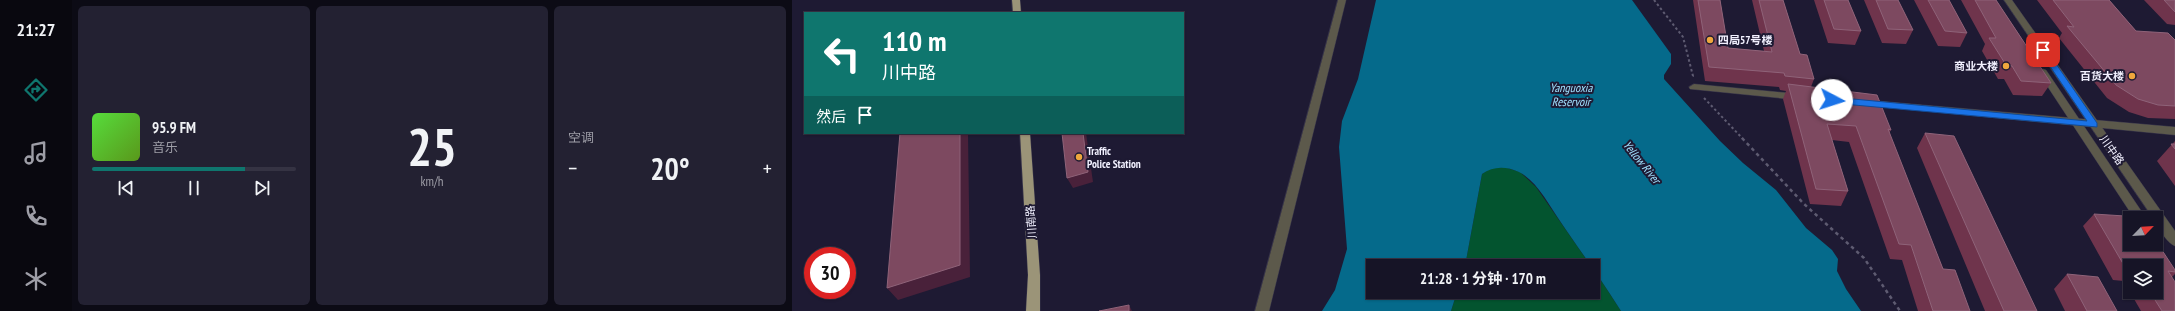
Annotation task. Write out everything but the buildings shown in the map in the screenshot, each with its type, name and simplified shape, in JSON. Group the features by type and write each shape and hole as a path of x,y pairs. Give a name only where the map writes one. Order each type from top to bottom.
{"main road":[{"path":"1016,0 1017,12"},
{"name":"川南路","path":"1025,134 1034,275 1033,311"}],"street":[{"path":"1262,311 1342,0"},
{"name":"川中路","path":"2008,0 2175,241"},
{"name":"川中路","path":"2038,65 2135,211"},
{"path":"1694,87 1811,98"},
{"path":"1858,102 2094,125 2175,131"}],"path":[{"path":"1654,0 1683,37 1693,76 1687,79 1804,204 1864,258 1900,311"}],"green space":[{"path":"1504,167 1520,172 1536,187 1586,259 1466,259 1482,174 1491,168"},
{"path":"1600,279 1621,311 1451,311 1455,299 1600,299"}],"water":[{"name":"Yanguoxia Reservoir","path":"1376,0 1632,0 1671,54 1671,64 1664,75 1664,79 1720,141 1743,163 1776,190 1806,228 1832,250 1838,259 1837,271 1846,289 1861,311 1621,311 1600,280 1600,259 1586,259 1537,187 1519,172 1504,168 1495,168 1482,174 1466,259 1366,259 1366,299 1455,299 1451,311 1322,311 1335,290 1347,249 1339,147 1342,121 1358,79"}],"place":[{"name":"四局57号楼","path":"1710,40"},
{"name":"商业大楼","path":"2006,66"},
{"name":"百货大楼","path":"2132,76"},
{"name":"Traffic Police Station","path":"1079,157"}],"route":[{"path":"1832,100 2094,125 2043,50"}],"water label":[{"name":"Yellow River","path":"1642,162"}]}
